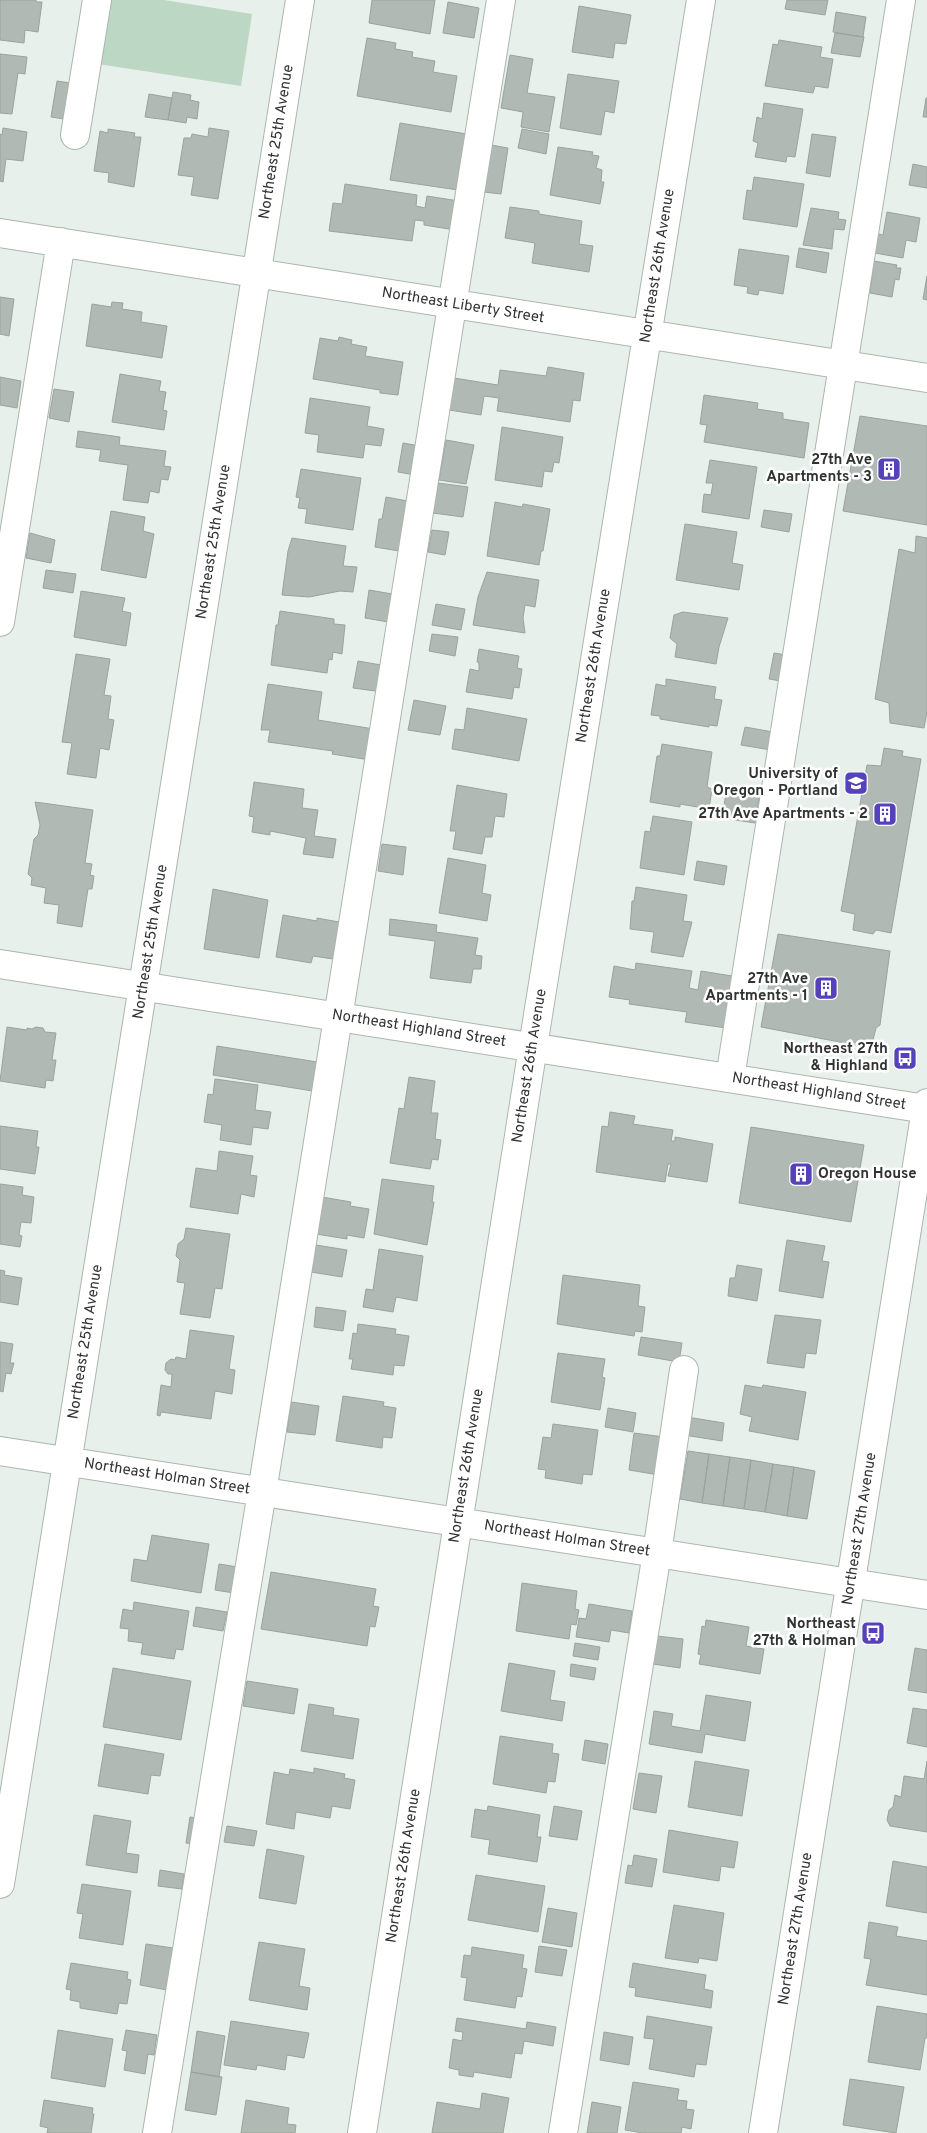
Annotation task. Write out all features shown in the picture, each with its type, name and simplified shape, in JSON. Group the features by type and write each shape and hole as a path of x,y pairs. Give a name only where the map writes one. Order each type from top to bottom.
{"street":[{"path":"75,135 97,0"},
{"name":"Northeast 25th Avenue","path":"0,1884 300,0"},
{"path":"157,2133 454,304 501,0"},
{"name":"Northeast 26th Avenue","path":"362,2133 533,1047 701,0"},
{"path":"730,1078 901,0"},
{"name":"Northeast Liberty Street","path":"0,233 927,378"},
{"path":"0,622 61,242"},
{"name":"Northeast Highland Street","path":"0,964 730,1078 927,1106"},
{"name":"Northeast 27th Avenue","path":"763,2133 927,1106"},
{"path":"563,2133 657,1553 684,1370"},
{"name":"Northeast Holman Street","path":"0,1451 927,1595"}],"green space":[{"path":"108,0 164,0 252,14 241,86 98,64"}],"building":[{"path":"0,0 36,0 36,2 42,2 38,32 25,30 24,43 0,40"},
{"path":"372,0 435,0 430,34 369,23"},
{"path":"787,0 828,0 825,15 785,9"},
{"path":"448,2 479,8 474,38 443,33"},
{"path":"579,6 631,15 626,44 615,43 613,58 572,52"},
{"path":"836,12 866,17 863,37 833,32"},
{"path":"835,33 864,37 860,57 831,53"},
{"path":"367,38 396,43 395,49 413,52 412,57 435,61 433,72 457,76 451,112 357,96"},
{"path":"779,40 822,47 820,57 833,59 828,88 815,86 813,93 765,86 773,44 778,45"},
{"path":"0,54 27,57 25,74 18,73 12,114 0,113"},
{"path":"510,55 533,59 527,93 555,97 549,132 521,127 523,112 501,108"},
{"path":"568,74 619,81 614,113 605,111 601,135 560,128"},
{"path":"57,81 70,83 64,119 51,117"},
{"path":"173,92 191,95 190,100 199,102 197,119 187,117 186,123 168,120"},
{"path":"149,94 172,98 168,120 145,117"},
{"path":"926,98 927,117 923,117"},
{"path":"764,103 803,109 795,157 787,156 786,162 755,157 758,143 753,141 757,117 762,119"},
{"path":"400,123 467,134 458,190 390,180"},
{"path":"3,128 27,132 23,161 6,159 3,182 0,181 0,134 2,135"},
{"path":"209,128 229,131 218,199 191,195 194,177 178,175 184,138 191,138 192,134 208,137"},
{"path":"108,129 135,133 134,137 141,137 134,187 108,182 109,173 94,171 100,131 108,133"},
{"path":"522,129 549,134 546,154 518,148"},
{"path":"812,134 836,137 830,177 806,173"},
{"path":"491,145 508,148 501,194 484,192"},
{"path":"558,147 593,152 592,155 599,156 596,168 602,170 601,182 604,182 600,204 550,195"},
{"path":"913,164 927,167 927,188 909,185"},
{"path":"754,177 804,184 797,227 743,219 747,190 752,191"},
{"path":"345,184 417,195 416,206 425,208 427,196 459,201 455,230 424,225 424,221 415,220 412,241 329,231 333,203 342,204"},
{"path":"510,207 539,211 539,214 582,221 579,244 593,246 589,272 532,263 535,243 505,238"},
{"path":"811,208 839,212 838,219 846,220 844,230 834,229 832,249 803,245"},
{"path":"887,212 920,218 916,242 906,240 903,258 875,253 878,234 883,235"},
{"path":"799,248 829,253 826,273 796,267"},
{"path":"739,249 789,256 783,294 759,290 758,295 747,293 748,287 734,285"},
{"path":"874,261 897,265 896,268 901,268 899,280 895,279 892,297 870,293"},
{"path":"927,276 927,300 923,299"},
{"path":"0,297 14,299 9,336 0,334"},
{"path":"112,302 123,303 122,309 142,312 141,322 167,326 162,358 86,346 92,304 111,307"},
{"path":"339,337 352,340 351,344 367,347 365,356 403,362 398,395 380,393 380,390 313,379 320,338 338,341"},
{"path":"548,367 584,373 580,401 573,400 570,422 497,411 499,398 484,396 481,415 449,410 454,378 498,385 500,370 546,376"},
{"path":"120,374 161,381 159,391 166,392 163,410 167,411 164,430 112,422"},
{"path":"0,377 21,381 17,408 0,405"},
{"path":"54,389 74,392 69,422 49,418"},
{"path":"704,395 758,403 757,409 783,413 783,419 809,423 804,458 704,442 707,425 700,424"},
{"path":"310,398 370,407 367,426 384,429 381,446 365,444 363,458 317,452 319,435 305,433"},
{"name":"27th Ave Apartments - 3","path":"860,416 927,426 927,525 843,511"},
{"path":"502,427 563,437 559,463 554,462 552,472 544,471 542,487 495,480"},
{"path":"78,431 120,437 119,445 166,451 164,466 171,467 168,480 161,479 159,493 150,491 148,503 123,500 128,465 99,461 101,450 76,447"},
{"path":"446,440 474,445 466,484 439,480"},
{"path":"403,443 420,446 415,475 398,472"},
{"path":"710,460 757,467 749,519 702,512 704,494 711,495 713,483 706,483"},
{"path":"301,469 361,478 353,530 305,523 307,509 298,508 300,498 296,497"},
{"path":"438,483 468,487 463,517 433,513"},
{"path":"386,497 413,502 405,552 375,547 379,519 382,519"},
{"path":"495,502 522,507 523,504 550,509 539,565 487,556"},
{"path":"764,510 792,514 789,532 761,527"},
{"path":"111,511 145,517 143,531 154,534 146,578 101,570"},
{"path":"685,524 737,532 732,563 743,565 739,590 676,580"},
{"path":"432,530 449,532 445,555 428,552"},
{"path":"30,533 55,540 51,563 26,558"},
{"path":"916,536 927,538 927,712 924,728 890,723 889,703 875,699 899,549 915,553"},
{"path":"292,538 346,546 343,566 357,567 353,592 340,591 309,597 282,595 288,551"},
{"path":"46,570 76,574 73,593 43,588"},
{"path":"487,572 539,580 535,607 525,605 523,618 525,633 473,625 478,597"},
{"path":"369,590 398,595 394,623 365,618"},
{"path":"81,591 125,598 122,611 131,613 126,646 74,637"},
{"path":"436,604 465,609 461,630 432,625"},
{"path":"280,611 334,619 334,624 345,625 342,654 333,652 332,660 329,659 327,673 271,665 276,625 278,625"},
{"path":"683,612 728,618 716,664 675,657 677,644 670,638 674,615"},
{"path":"432,634 458,637 455,656 429,651"},
{"path":"479,649 519,656 517,668 522,669 519,688 514,687 512,699 466,692 470,669 479,671 479,663 477,662"},
{"path":"774,653 792,656 787,682 769,679"},
{"path":"76,654 110,659 104,695 111,696 108,719 114,720 109,750 100,748 96,778 67,774 72,743 62,742"},
{"path":"358,661 387,666 383,692 353,688"},
{"path":"666,679 716,687 714,699 722,700 717,726 709,725 709,727 660,719 660,716 651,715 656,684 666,686"},
{"path":"268,684 322,692 318,720 374,729 370,760 332,754 333,751 268,742 270,730 261,730"},
{"path":"414,700 446,706 440,735 408,730"},
{"path":"467,708 527,719 519,761 452,749 455,729 464,730"},
{"path":"745,727 773,732 771,750 741,745"},
{"path":"662,744 712,752 707,787 712,789 709,809 680,804 680,807 650,802 657,756 660,756"},
{"name":"27th Ave Apartments - 2","path":"884,748 903,751 902,756 921,759 891,933 876,930 873,934 853,930 855,914 841,911 867,765 881,766"},
{"path":"254,782 304,789 302,808 318,810 314,836 336,839 333,858 303,854 306,838 270,831 270,835 252,832 254,817 249,816"},
{"path":"457,785 507,794 504,817 495,816 492,837 485,837 482,854 453,849 456,831 450,831"},
{"path":"727,787 760,793 755,823 722,818"},
{"path":"35,802 93,810 85,863 92,864 90,875 94,876 92,889 88,889 82,927 57,923 59,905 44,903 46,888 31,885 32,878 28,874 34,839 38,835 40,825"},
{"path":"653,816 692,822 684,875 640,868 645,831 650,832"},
{"path":"382,844 406,847 403,875 378,871"},
{"path":"448,858 486,865 482,893 491,895 487,921 439,913"},
{"path":"697,861 727,866 724,885 694,880"},
{"path":"636,887 687,895 683,921 692,922 683,957 651,952 654,932 630,929 632,901 634,901"},
{"path":"213,889 268,900 259,958 204,949"},
{"path":"283,915 317,921 317,918 339,922 333,959 313,956 311,963 276,957"},
{"path":"390,919 437,925 436,932 478,938 475,955 482,956 481,969 473,969 471,983 430,978 435,941 389,935"},
{"name":"27th Ave Apartments - 1","path":"778,934 890,951 880,1025 876,1028 871,1048 761,1027"},
{"path":"636,963 692,971 689,988 698,990 701,971 732,976 726,1028 685,1022 687,1012 629,1004 630,1000 609,997 614,966 635,970"},
{"path":"7,1027 27,1030 27,1028 32,1029 36,1027 43,1028 45,1032 56,1033 52,1060 56,1060 53,1081 46,1080 45,1088 0,1081"},
{"path":"217,1046 330,1064 325,1093 213,1075"},
{"path":"409,1077 435,1081 431,1113 438,1113 435,1139 441,1140 438,1160 432,1159 430,1169 390,1163 399,1108 404,1109"},
{"path":"215,1079 258,1085 255,1110 271,1112 268,1129 253,1127 251,1145 220,1140 222,1125 204,1122 208,1094 213,1095"},
{"path":"610,1112 635,1116 633,1124 673,1130 671,1141 675,1141 675,1137 713,1144 707,1182 668,1176 671,1164 668,1164 665,1182 596,1172 602,1126 608,1127"},
{"path":"0,1126 38,1131 36,1147 39,1147 35,1174 0,1169"},
{"name":"Oregon House","path":"751,1127 864,1145 851,1222 739,1203"},
{"path":"219,1151 253,1156 250,1175 257,1176 254,1197 241,1194 238,1214 190,1207 196,1168 217,1171"},
{"path":"382,1179 434,1186 432,1202 434,1202 427,1245 374,1234"},
{"path":"0,1184 23,1187 22,1195 34,1197 31,1223 21,1222 19,1235 22,1236 20,1247 0,1244"},
{"path":"322,1197 351,1202 350,1206 369,1209 364,1238 347,1235 347,1239 316,1234"},
{"path":"186,1228 230,1234 222,1289 215,1288 210,1318 180,1314 185,1283 177,1282 180,1260 176,1256 178,1244 184,1239"},
{"path":"787,1240 825,1246 822,1261 829,1262 823,1298 779,1291"},
{"path":"316,1245 347,1250 342,1277 311,1272"},
{"path":"379,1249 423,1256 417,1301 396,1297 393,1312 363,1307 366,1289 373,1290"},
{"path":"737,1265 762,1269 757,1301 728,1296 730,1278 735,1278"},
{"path":"0,1270 5,1271 4,1275 22,1278 18,1305 0,1302"},
{"path":"563,1275 640,1285 638,1306 645,1307 642,1332 635,1331 634,1336 557,1324"},
{"path":"316,1307 346,1311 343,1331 314,1327"},
{"path":"775,1315 821,1320 816,1354 806,1353 804,1368 767,1363"},
{"path":"358,1324 396,1329 395,1334 409,1336 404,1366 394,1365 393,1375 351,1369 353,1359 349,1359 353,1333 357,1334"},
{"path":"190,1330 234,1336 229,1369 235,1370 232,1394 215,1391 211,1419 161,1412 160,1416 157,1415 161,1385 171,1387 172,1374 168,1374 165,1370 166,1363 171,1359 175,1360 176,1357 186,1359"},
{"path":"641,1337 682,1343 679,1362 638,1355"},
{"path":"0,1342 13,1344 10,1363 14,1363 11,1374 6,1373 3,1392 0,1391"},
{"path":"558,1353 605,1359 602,1377 605,1378 600,1410 551,1402"},
{"path":"745,1385 762,1388 763,1385 806,1392 798,1440 749,1431 752,1417 740,1414"},
{"path":"343,1396 384,1402 383,1406 396,1408 392,1438 383,1437 382,1448 336,1441"},
{"path":"291,1402 319,1406 315,1435 287,1432"},
{"path":"608,1408 636,1413 633,1432 605,1427"},
{"path":"687,1417 724,1423 722,1441 684,1435"},
{"path":"553,1424 598,1430 592,1475 583,1474 582,1484 545,1478 546,1470 538,1469 543,1437 551,1438"},
{"path":"634,1433 664,1437 659,1475 629,1470"},
{"path":"688,1451 709,1454 702,1503 680,1499"},
{"path":"709,1454 730,1457 723,1506 702,1503"},
{"path":"730,1457 751,1460 744,1509 723,1506"},
{"path":"751,1460 773,1464 765,1512 744,1509"},
{"path":"773,1464 794,1467 787,1516 765,1512"},
{"path":"794,1467 815,1471 807,1519 787,1516"},
{"path":"152,1535 209,1544 201,1593 131,1581 134,1559 147,1561"},
{"path":"219,1564 244,1568 240,1594 215,1590"},
{"path":"271,1572 376,1589 373,1606 379,1607 375,1627 370,1626 367,1646 261,1629"},
{"path":"522,1583 577,1591 575,1609 579,1610 576,1625 571,1624 569,1639 516,1631"},
{"path":"134,1602 189,1611 183,1650 176,1649 174,1659 141,1654 143,1643 128,1641 129,1629 120,1628 123,1609 133,1611"},
{"path":"589,1604 632,1611 629,1633 611,1630 609,1642 576,1637 579,1618 586,1619"},
{"path":"196,1607 227,1612 223,1631 193,1626"},
{"path":"706,1620 749,1627 746,1646 764,1649 760,1674 699,1664 701,1655 698,1654 702,1626 705,1627"},
{"path":"657,1636 683,1639 680,1668 653,1664"},
{"path":"575,1643 600,1647 598,1660 573,1656"},
{"path":"915,1648 927,1650 927,1693 908,1690"},
{"path":"509,1663 555,1671 550,1700 565,1702 562,1721 501,1711"},
{"path":"571,1664 596,1668 594,1680 570,1676"},
{"path":"113,1668 191,1681 181,1740 103,1727"},
{"path":"247,1681 298,1689 294,1714 243,1706"},
{"path":"706,1695 751,1702 745,1741 705,1734 702,1753 649,1744 654,1711 673,1714 671,1726 700,1731"},
{"path":"309,1704 334,1708 333,1715 359,1719 353,1759 301,1751"},
{"path":"913,1708 927,1710 927,1747 907,1743"},
{"path":"500,1736 553,1744 552,1753 559,1754 555,1782 548,1781 546,1793 493,1784"},
{"path":"585,1740 608,1744 605,1764 582,1760"},
{"path":"105,1744 164,1754 160,1776 151,1775 148,1794 98,1786"},
{"path":"695,1761 749,1770 742,1816 688,1807"},
{"path":"927,1761 927,1832 890,1826 887,1820 889,1810 893,1807 895,1795 901,1797 904,1776 924,1779"},
{"path":"314,1768 345,1774 344,1778 355,1780 350,1809 332,1806 330,1818 296,1812 294,1829 266,1824 274,1772 289,1775 290,1769 314,1773"},
{"path":"639,1773 662,1776 656,1813 633,1809"},
{"path":"488,1806 540,1815 537,1837 541,1837 537,1862 488,1854 490,1840 471,1837 475,1809 487,1811"},
{"path":"554,1806 582,1811 577,1840 549,1836"},
{"path":"94,1815 131,1821 126,1853 139,1855 137,1873 86,1865"},
{"path":"190,1817 204,1819 200,1845 186,1843"},
{"path":"227,1826 257,1831 254,1846 224,1842"},
{"path":"669,1830 738,1842 734,1868 721,1866 719,1881 663,1872"},
{"path":"267,1849 304,1856 296,1904 259,1898"},
{"path":"634,1855 657,1859 652,1887 625,1883 628,1865 632,1866"},
{"path":"893,1861 927,1867 927,1913 886,1906"},
{"path":"160,1870 184,1874 182,1889 158,1886"},
{"path":"476,1875 545,1886 538,1932 468,1920"},
{"path":"82,1884 131,1891 123,1945 79,1938 83,1914 77,1913"},
{"path":"674,1905 724,1913 717,1961 699,1958 698,1963 665,1958"},
{"path":"548,1908 577,1913 572,1947 542,1942"},
{"path":"869,1922 898,1927 896,1936 927,1941 927,1995 866,1985 871,1959 864,1958"},
{"path":"259,1942 305,1949 299,1986 310,1988 307,2010 249,2000"},
{"path":"146,1944 173,1948 167,1990 140,1985"},
{"path":"539,1946 567,1950 562,1976 535,1972"},
{"path":"472,1947 524,1955 522,1968 527,1969 522,1997 517,1996 515,2008 464,2000 467,1978 461,1977 464,1955 471,1956"},
{"path":"71,1963 128,1972 127,1979 131,1980 127,2004 119,2003 117,2014 80,2008 80,2002 70,2000 71,1990 66,1989"},
{"path":"633,1963 706,1975 704,1989 713,1991 711,2008 635,1996 636,1988 629,1987"},
{"path":"877,2006 927,2014 927,2038 925,2038 920,2070 868,2062"},
{"path":"647,2016 712,2027 706,2065 696,2064 694,2077 649,2069 654,2039 644,2038"},
{"path":"457,2018 526,2029 527,2022 556,2027 553,2046 524,2041 522,2054 515,2053 511,2078 474,2072 473,2077 459,2075 459,2070 449,2068 453,2039 462,2041 463,2032 455,2031"},
{"path":"231,2021 309,2033 304,2058 287,2055 285,2070 257,2065 256,2070 224,2065"},
{"path":"58,2030 113,2039 105,2087 51,2078"},
{"path":"126,2030 157,2035 154,2055 148,2054 145,2074 124,2070 127,2051 122,2050"},
{"path":"197,2031 225,2036 219,2077 191,2072"},
{"path":"604,2032 633,2037 629,2065 600,2060"},
{"path":"191,2072 222,2077 216,2115 185,2110"},
{"path":"850,2079 904,2087 896,2133 843,2125"},
{"path":"633,2082 679,2089 677,2100 687,2101 686,2109 694,2110 691,2129 682,2127 681,2133 643,2133 625,2130"},
{"path":"482,2093 509,2098 503,2133 432,2133 437,2102 480,2109"},
{"path":"44,2100 93,2108 91,2133 47,2133 48,2128 40,2126"},
{"path":"246,2100 289,2108 287,2124 296,2125 295,2133 241,2133"},
{"path":"592,2102 621,2107 617,2133 587,2133"}],"place":[{"name":"27th Ave Apartments - 3","path":"889,469"},
{"name":"University of Oregon - Portland","path":"856,783"},
{"name":"27th Ave Apartments - 2","path":"885,814"},
{"name":"27th Ave Apartments - 1","path":"826,988"},
{"name":"Northeast 27th & Highland","path":"905,1058"},
{"name":"Oregon House","path":"801,1174"},
{"name":"Northeast 27th & Holman","path":"873,1633"}]}
